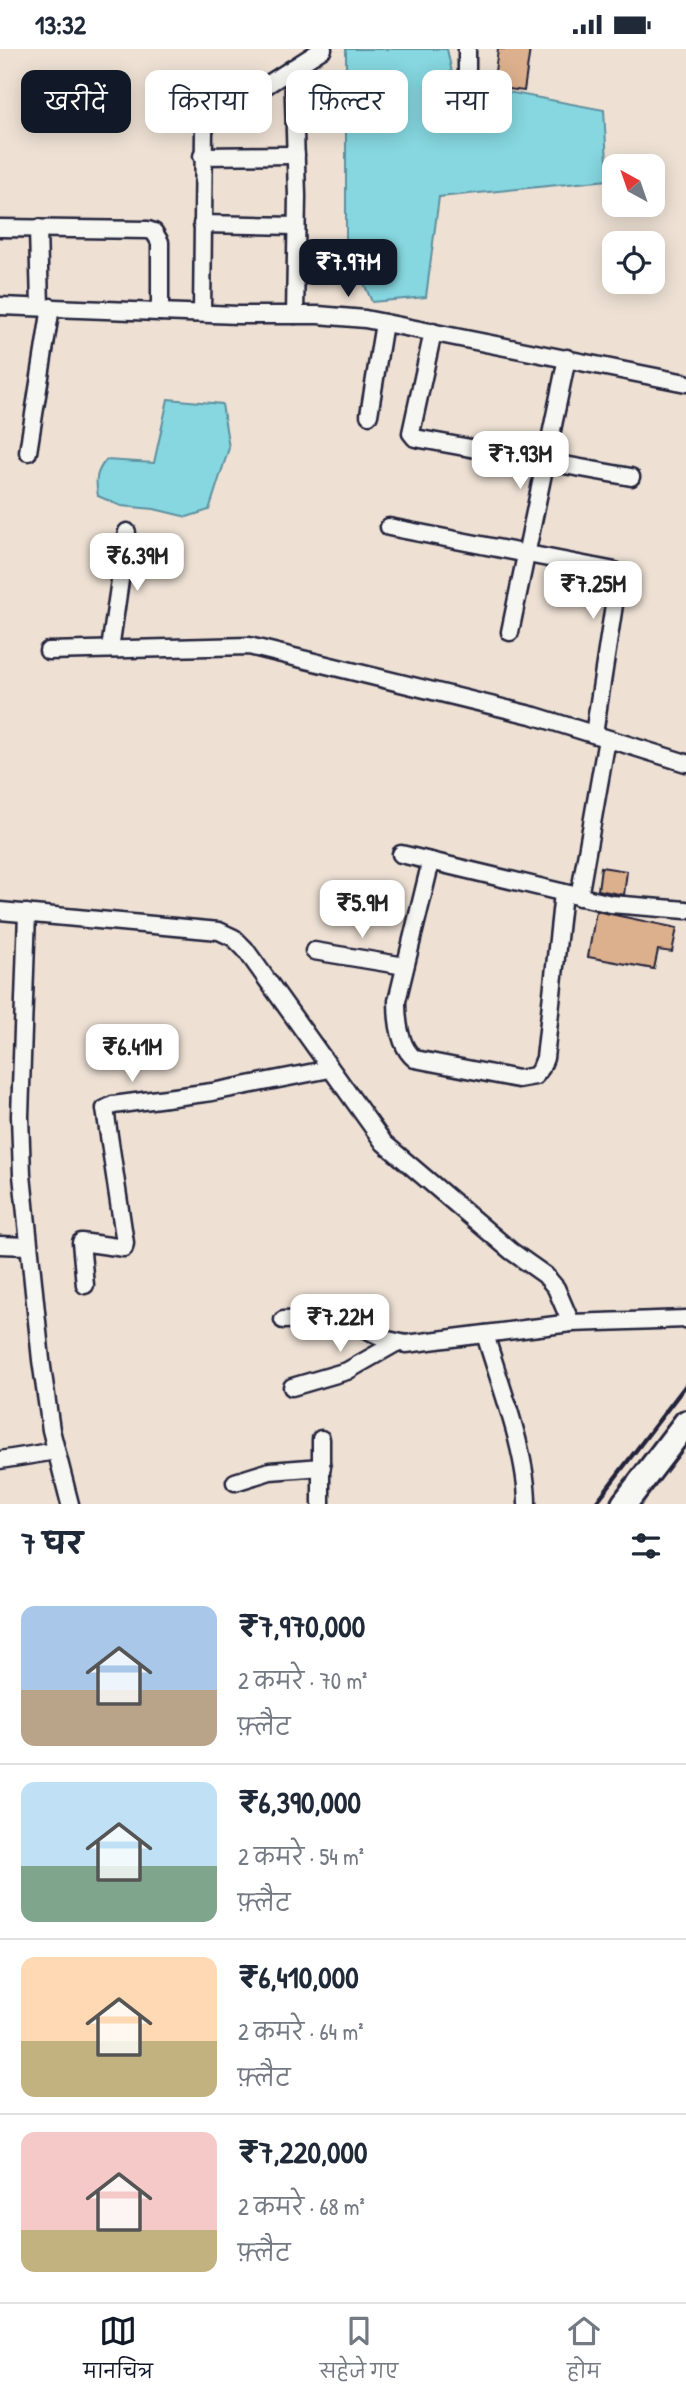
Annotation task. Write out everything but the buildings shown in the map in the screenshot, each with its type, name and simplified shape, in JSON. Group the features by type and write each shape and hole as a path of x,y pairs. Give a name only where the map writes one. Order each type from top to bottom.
{"highway":[{"path":"624,1504 686,1423"}],"street":[{"path":"202,313 202,136 209,122 323,49"},
{"path":"467,49 467,70"},
{"path":"293,68 296,155 295,315"},
{"path":"202,156 296,155"},
{"path":"202,224 296,226"},
{"path":"0,227 154,232 160,242 160,312"},
{"path":"28,452 46,307 38,228"},
{"path":"0,306 342,317 433,332 686,383"},
{"path":"369,415 384,323"},
{"path":"433,332 412,435 420,440 631,477"},
{"path":"510,632 567,358"},
{"path":"389,527 611,569 617,573 601,737 544,1058 535,1076 518,1079 415,1059 405,1049 397,1009 431,861"},
{"path":"110,649 127,532"},
{"path":"48,651 249,646 535,716 686,763"},
{"path":"401,854 611,904 686,910"},
{"path":"0,911 176,926 227,934 245,949 384,1143 511,1251 545,1275 556,1288 571,1323"},
{"path":"27,913 20,1116 22,1175 44,1383 56,1451 70,1504"},
{"path":"314,951 405,966"},
{"path":"85,1285 81,1242 124,1248 125,1243 104,1109 113,1105 212,1092 330,1069"},
{"path":"0,1245 29,1247"},
{"path":"283,1320 342,1318 396,1343 406,1344 571,1323 686,1319"},
{"path":"485,1334 522,1461 527,1504"},
{"path":"292,1387 346,1371 396,1343"},
{"path":"321,1439 321,1504"},
{"path":"0,1460 56,1451"},
{"path":"235,1482 270,1471 321,1467"}],"water":[{"path":"346,49 447,49 451,70 422,70 422,133 512,133 512,93 604,110 607,154 602,154 602,181 439,197 426,297 372,302 359,272 346,258 346,133 408,133 408,70 346,70"},
{"path":"168,399 222,404 229,448 209,510 187,517 154,509 121,506 98,496 97,477 106,460 154,463"}],"railway":[{"path":"595,1504 686,1385"}]}
